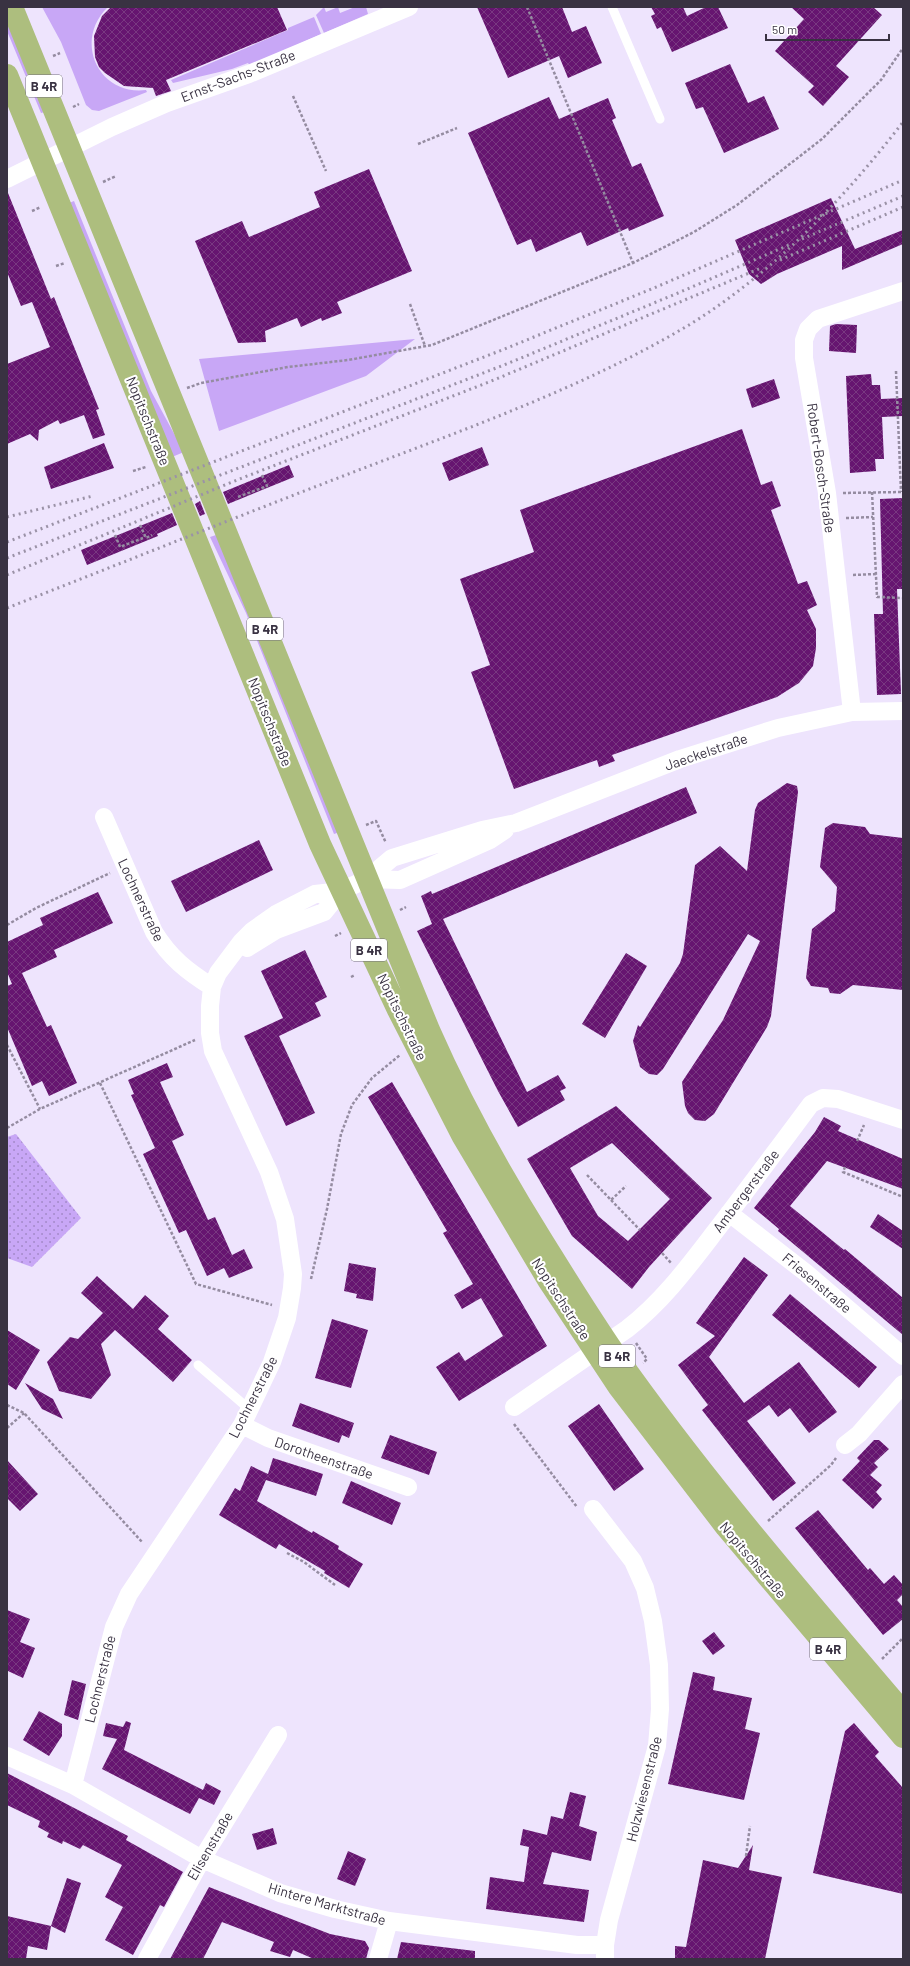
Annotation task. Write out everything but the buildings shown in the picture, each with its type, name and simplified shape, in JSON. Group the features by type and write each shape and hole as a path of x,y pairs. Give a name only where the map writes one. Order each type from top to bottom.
{"main road":[{"path":"7,16 12,7"},
{"name":"Nopitschstraße","path":"12,7 367,879 429,1030 459,1096 636,1410 726,1527 903,1737"},
{"name":"Nopitschstraße","path":"7,75 316,834 341,891 418,1050 470,1150 525,1242 601,1347 640,1389 734,1511 903,1712"}],"street":[{"name":"Ernst-Sachs-Straße","path":"70,149 112,127 167,103 249,74 403,8"},
{"path":"7,179 70,149"},
{"name":"Robert-Bosch-Straße","path":"852,712 827,493 804,358 804,340 808,329 818,318 903,291"},
{"name":"Jaeckelstraße","path":"367,879 392,858 475,832 516,823 680,759 778,728 852,712 903,711"},
{"name":"Lochnerstraße","path":"104,817 154,932 164,948 191,974 212,987"},
{"name":"Lochnerstraße","path":"73,1786 114,1627 129,1594 156,1556 246,1417 272,1362 288,1310 292,1288 293,1274 285,1219 269,1172 216,1058 210,1033 212,987 218,973 226,962 259,939 276,930 324,912 341,891 367,879"},
{"name":"Ambergerstraße","path":"601,1347 640,1320 663,1296 730,1213 811,1104 823,1098 834,1098 903,1120"},
{"name":"Friesenstraße","path":"730,1213 806,1272 903,1356"},
{"path":"514,1407 601,1347"},
{"path":"845,1445 859,1434 903,1384"},
{"name":"Dorotheenstraße","path":"246,1417 268,1438 408,1487"},
{"name":"Holzwiesenstraße","path":"594,1509 632,1561 644,1588 657,1642 660,1708 657,1746 609,1920 605,1952"},
{"name":"Elisenstraße","path":"147,1959 202,1859 278,1735"},
{"name":"Hintere Marktstraße","path":"7,1756 73,1786 202,1859 280,1893 335,1909 389,1921 577,1945 605,1952"},
{"path":"378,1959 389,1921"}],"lane":[{"path":"612,7 660,120"},
{"path":"198,1365 246,1417"}],"path":[{"path":"527,7 633,263"},
{"path":"187,388 201,383 288,367 348,360 425,346 633,263 694,232 737,205 822,139 881,80 903,48"},
{"path":"50,57 60,53"},
{"path":"293,96 326,171"},
{"path":"418,144 457,128"},
{"path":"56,266 65,263"},
{"path":"410,304 425,346"},
{"path":"827,493 902,492 896,371"},
{"path":"133,471 146,466"},
{"path":"238,497 266,486 262,475"},
{"path":"872,492 877,597 903,598"},
{"path":"830,518 873,517"},
{"path":"140,524 146,538 152,535"},
{"path":"115,535 120,547 143,538"},
{"path":"836,576 876,574"},
{"path":"365,825 376,821"},
{"path":"7,926 36,908 106,876 124,864"},
{"path":"400,910 406,907"},
{"path":"335,936 341,933"},
{"path":"351,977 355,975"},
{"path":"7,1128 40,1109 210,1033"},
{"path":"7,1045 40,1109"},
{"path":"292,1288 308,1291 327,1209 341,1134 352,1105 372,1078 400,1054"},
{"path":"100,1083 196,1284 288,1310"},
{"path":"857,1141 859,1137"},
{"path":"846,1167 843,1172 903,1197"},
{"path":"587,1175 640,1230"},
{"path":"611,1200 626,1186"},
{"path":"7,1405 24,1413 156,1556"},
{"path":"514,1407 514,1424 576,1507 594,1509"},
{"path":"7,1428 24,1413"},
{"path":"768,1521 832,1465 845,1445"},
{"path":"287,1553 304,1562 335,1585"},
{"path":"882,1659 903,1638"},
{"path":"746,1856 750,1826"}],"shaded area":[{"path":"42,7 108,7 98,20 92,35 92,49 96,63 104,75 115,84 129,90 146,90 147,92 99,111 92,110 86,105 61,42"},
{"path":"324,7 326,12 338,7 340,13 355,7 366,7 368,14 324,33 316,15"},
{"path":"314,17 321,34 250,66 248,63 232,69 173,83 171,80 288,30 288,28"},
{"path":"9,24 45,112 41,113 7,31"},
{"path":"74,201 151,391 184,452 172,457 69,203"},
{"path":"415,339 366,376 219,431 199,359"},
{"path":"219,534 340,832 334,834 246,613 210,537"},
{"path":"16,1134 81,1218 32,1267 7,1258 7,1137"}],"railway":[{"path":"7,608 523,406 608,369 649,348 720,305 778,258 831,207 903,122"},
{"path":"7,542 502,350 654,288 903,180"},
{"path":"802,239 903,196"},
{"path":"780,260 903,207"},
{"path":"7,558 509,363 789,245"},
{"path":"7,575 237,480 489,382 761,268"},
{"path":"7,517 93,496"}]}
